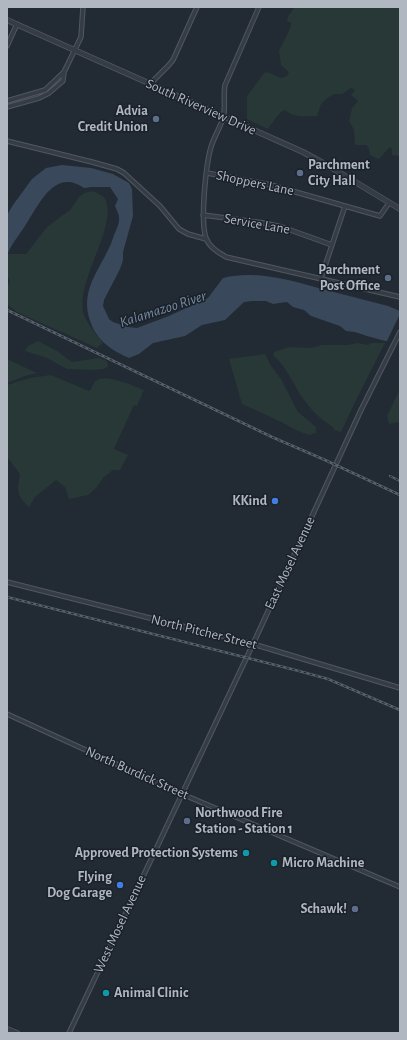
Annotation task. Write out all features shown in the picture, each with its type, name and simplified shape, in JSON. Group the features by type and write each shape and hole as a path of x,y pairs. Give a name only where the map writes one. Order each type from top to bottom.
{"street":[{"path":"7,107 39,98 49,93 63,81 64,72 81,33 83,7"},
{"path":"149,85 173,60 197,7"},
{"path":"206,240 203,215 207,173 212,145 224,117 225,85 260,7"},
{"name":"South Riverview Drive","path":"7,20 308,155 400,209"},
{"path":"7,46 16,24"},
{"path":"7,101 45,90 64,72"},
{"path":"7,142 117,169 124,173 160,206 179,229 188,234 206,240 226,257 400,297"},
{"name":"Shoppers Lane","path":"207,173 271,185 380,216 389,203"},
{"path":"321,278 345,206"},
{"name":"Service Lane","path":"203,215 264,223 282,227 332,245"},
{"name":"East Mosel Avenue","path":"182,794 358,417 400,332"},
{"name":"North Pitcher Street","path":"7,582 253,644 400,688"},
{"name":"North Burdick Street","path":"7,714 182,794 400,887"},
{"name":"West Mosel Avenue","path":"69,1033 182,794"},
{"path":"7,1028 17,1033"}],"shaded area":[{"path":"295,7 400,7 400,156 392,155 392,149 390,147 378,159 370,155 369,149 366,145 355,144 354,130 349,121 352,108 358,101 351,95 355,90 351,88 342,94 334,94 327,98 321,104 317,116 293,115 284,110 277,116 268,129 247,119 247,96 265,72 281,78 287,76 289,72 281,65 279,51 290,29 291,23 287,21 288,16"},
{"path":"93,191 105,199 108,210 102,239 85,287 83,302 85,318 103,343 97,348 17,312 7,304 7,288 10,281 7,276 7,254 26,254 47,227 71,209 79,197 84,193"},
{"path":"38,341 57,351 72,362 99,358 107,361 108,366 104,369 92,370 67,369 47,358 25,351 28,346"},
{"path":"357,343 368,345 372,343 385,343 341,432 334,430 333,427 309,407 284,367 273,355 274,352 289,347 311,348 322,345 348,345"},
{"path":"265,354 271,366 281,379 298,412 316,427 316,433 309,435 296,430 242,404 229,359"},
{"path":"7,359 37,373 7,383"},
{"path":"51,375 89,391 96,381 106,378 127,383 144,390 137,406 134,405 114,449 128,455 120,470 113,470 104,477 96,488 88,495 69,499 65,487 56,480 35,497 29,507 18,492 20,474 7,457 7,385 30,378"},
{"path":"400,389 400,423 389,424 387,416"}],"water":[{"path":"62,165 91,168 113,174 129,183 132,189 133,216 123,252 123,260 104,300 103,306 109,319 113,322 128,327 137,328 169,316 208,298 223,278 248,275 273,277 298,282 388,306 400,311 400,345 355,332 346,331 340,326 311,316 304,310 293,307 287,302 273,304 266,301 252,301 244,302 225,320 202,325 185,336 153,343 139,354 129,358 122,355 105,344 93,328 90,321 87,302 88,293 94,277 110,246 119,222 119,216 115,206 118,199 110,187 84,188 74,183 65,182 50,190 12,244 8,253 7,265 7,215 32,179 46,168"}],"pier":[{"path":"400,314 400,343 398,346 386,343"}],"railway":[{"path":"7,310 272,437 400,495"},
{"path":"390,476 400,481"},
{"path":"7,597 328,679 400,710"}],"place":[{"name":"Advia Credit Union","path":"156,119"},
{"name":"Parchment City Hall","path":"300,173"},
{"name":"Parchment Post Office","path":"388,278"},
{"name":"KKind","path":"275,501"},
{"name":"Northwood Fire Station - Station 1","path":"187,821"},
{"name":"Approved Protection Systems","path":"246,853"},
{"name":"Micro Machine","path":"274,863"},
{"name":"Flying Dog Garage","path":"120,885"},
{"name":"Schawk!","path":"355,909"},
{"name":"Animal Clinic","path":"106,993"}],"water label":[{"name":"Kalamazoo River","path":"163,309"}]}
